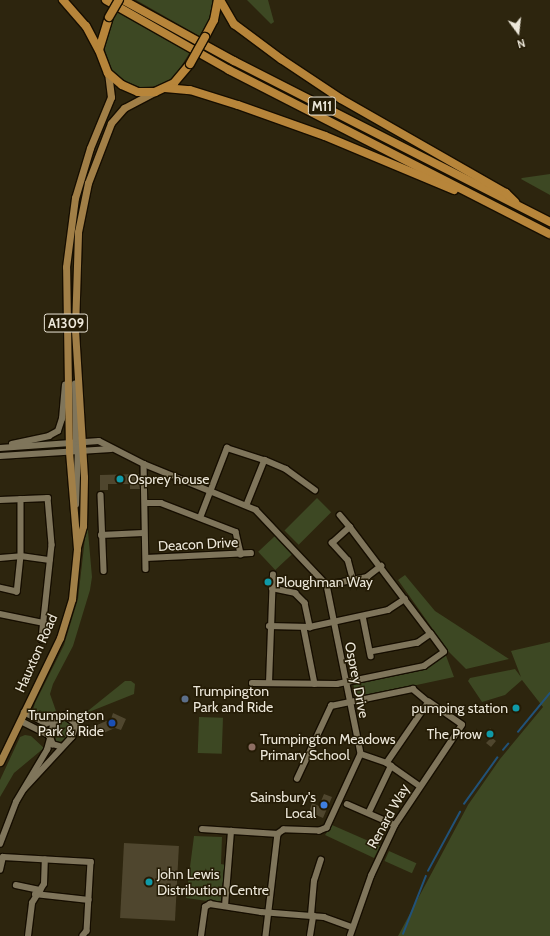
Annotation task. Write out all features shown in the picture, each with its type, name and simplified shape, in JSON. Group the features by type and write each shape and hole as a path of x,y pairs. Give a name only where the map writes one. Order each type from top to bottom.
{"highway":[{"path":"63,0 86,26 99,50 108,73 129,89 155,92 165,88 180,78 190,64 214,20 219,0"},
{"name":"M11","path":"106,0 229,70 550,234"},
{"path":"99,50 109,17 119,0"},
{"name":"M11","path":"123,0 234,61 550,222"},
{"name":"M11","path":"219,0 234,24 281,59 341,99 506,193 523,208"},
{"name":"M11","path":"165,88 190,90 238,105 325,136 452,189 481,198"}],"main road":[{"name":"A1309","path":"80,446 72,443 67,362 66,267 72,215 84,165 110,97 108,73"},
{"name":"A1309","path":"77,549 83,526 75,330 78,232 88,183 98,151 118,114 132,103 155,92"},
{"name":"A1309","path":"77,549 74,533 80,446"},
{"name":"Hauxton Road","path":"0,762 60,638 69,610 77,549"}],"street":[{"path":"72,443 75,330"},
{"path":"0,448 49,436 58,430 62,419 67,362"},
{"path":"0,456 80,446 99,442 144,464 247,505 256,510 280,538 327,586 367,577 381,566"},
{"path":"0,448 72,443 80,446 114,450"},
{"path":"200,518 227,448 265,460 302,480 315,490"},
{"path":"247,505 265,460"},
{"name":"Deacon Drive","path":"144,464 144,533 146,569"},
{"path":"101,495 101,535 104,571"},
{"path":"0,500 48,498 50,560 42,639"},
{"path":"0,588 17,592 21,556 21,499"},
{"path":"145,503 161,503 236,532 240,554"},
{"path":"252,683 315,684 346,682 424,666 444,652 381,566 340,515"},
{"path":"350,527 332,543 348,561 353,580"},
{"path":"101,535 144,533"},
{"name":"Deacon Drive","path":"146,558 251,553"},
{"path":"0,558 21,556 50,560"},
{"path":"269,684 269,626 273,575"},
{"name":"Osprey Drive","path":"327,586 361,754"},
{"path":"272,588 289,589 305,603 315,684"},
{"path":"269,626 307,627 334,622 392,608 405,599"},
{"path":"0,614 44,623"},
{"path":"363,616 371,654 418,643 431,634"},
{"path":"297,779 331,706 414,689 426,700"},
{"name":"Renard Way","path":"350,936 373,870 395,825 419,785 462,726 429,702 389,764"},
{"path":"24,712 46,723 55,722 67,716 76,724 72,737 24,789"},
{"path":"21,721 50,737 53,744 62,747"},
{"path":"0,844 9,817 50,737 55,722"},
{"path":"202,829 278,834 284,830 320,831 327,828 361,754 389,764 419,785"},
{"path":"369,812 389,764"},
{"path":"347,804 369,812 395,825"},
{"path":"225,906 231,831"},
{"path":"266,936 278,834"},
{"path":"0,870 3,857 91,862 87,931 83,936"},
{"path":"28,936 35,894 44,884 46,860"},
{"path":"310,936 314,881 321,860"},
{"path":"16,885 40,890"},
{"path":"35,894 89,900"},
{"path":"201,936 205,907 210,904 269,912 312,915 352,927"}],"green space":[{"path":"136,0 214,0 212,17 201,37"},
{"path":"247,0 268,0 274,22 271,24"},
{"path":"116,10 190,52 174,78 158,86 140,87 124,81 112,70 103,45 105,34"},
{"path":"550,174 550,195 521,179 522,178"},
{"path":"317,498 331,512 299,545 284,531"},
{"path":"87,520 92,577 90,590 73,646 53,684 50,694 56,711 44,716 36,715 33,710 35,703 64,645 78,599"},
{"path":"275,536 292,554 275,570 258,552"},
{"path":"405,575 435,611 509,659 466,669 449,652 398,580"},
{"path":"550,642 550,936 398,936 468,805 500,759 543,707 522,680 505,695 482,702 468,681 470,678 515,669 521,677 511,651"},
{"path":"445,653 454,677 356,698 353,683 425,667"},
{"path":"125,681 131,681 135,684 134,694 84,714"},
{"path":"199,717 223,718 222,754 198,753"},
{"path":"67,719 73,727 66,741 56,742 55,732 60,723"},
{"path":"25,735 31,736 44,748 14,773 0,797 0,780 20,737"},
{"path":"332,825 380,846 374,858 325,835"},
{"path":"194,836 222,837 221,864 226,865 222,903 186,898"},
{"path":"389,851 416,863 412,873 385,861"}],"building":[{"name":"Osprey house","path":"139,474 140,489 130,489 130,484 108,484 108,490 100,490 100,475"},
{"name":"Trumpington Park & Ride","path":"113,713 126,719 121,730 115,728 94,737 88,734 90,728 111,719"},
{"name":"The Prow","path":"490,728 495,732 491,737 496,741 491,747 486,743 490,739 485,735"},
{"name":"Sainsbury's Local","path":"324,794 332,797 323,818 309,812 312,803 319,806"},
{"name":"John Lewis Distribution Centre","path":"124,843 179,846 175,921 120,918"}],"waterway":[{"path":"518,732 550,693"},
{"path":"503,750 508,744"},
{"path":"464,804 497,758"},
{"path":"428,871 460,812"},
{"path":"403,934 426,876"}],"place":[{"name":"Osprey house","path":"120,479"},
{"name":"Ploughman Way","path":"268,582"},
{"name":"Trumpington Park and Ride","path":"185,699"},
{"name":"pumping station","path":"516,708"},
{"name":"Trumpington Park & Ride","path":"112,723"},
{"name":"The Prow","path":"490,734"},
{"name":"Trumpington Meadows Primary School","path":"252,747"},
{"name":"Sainsbury's Local","path":"324,805"},
{"name":"John Lewis Distribution Centre","path":"149,882"}]}
